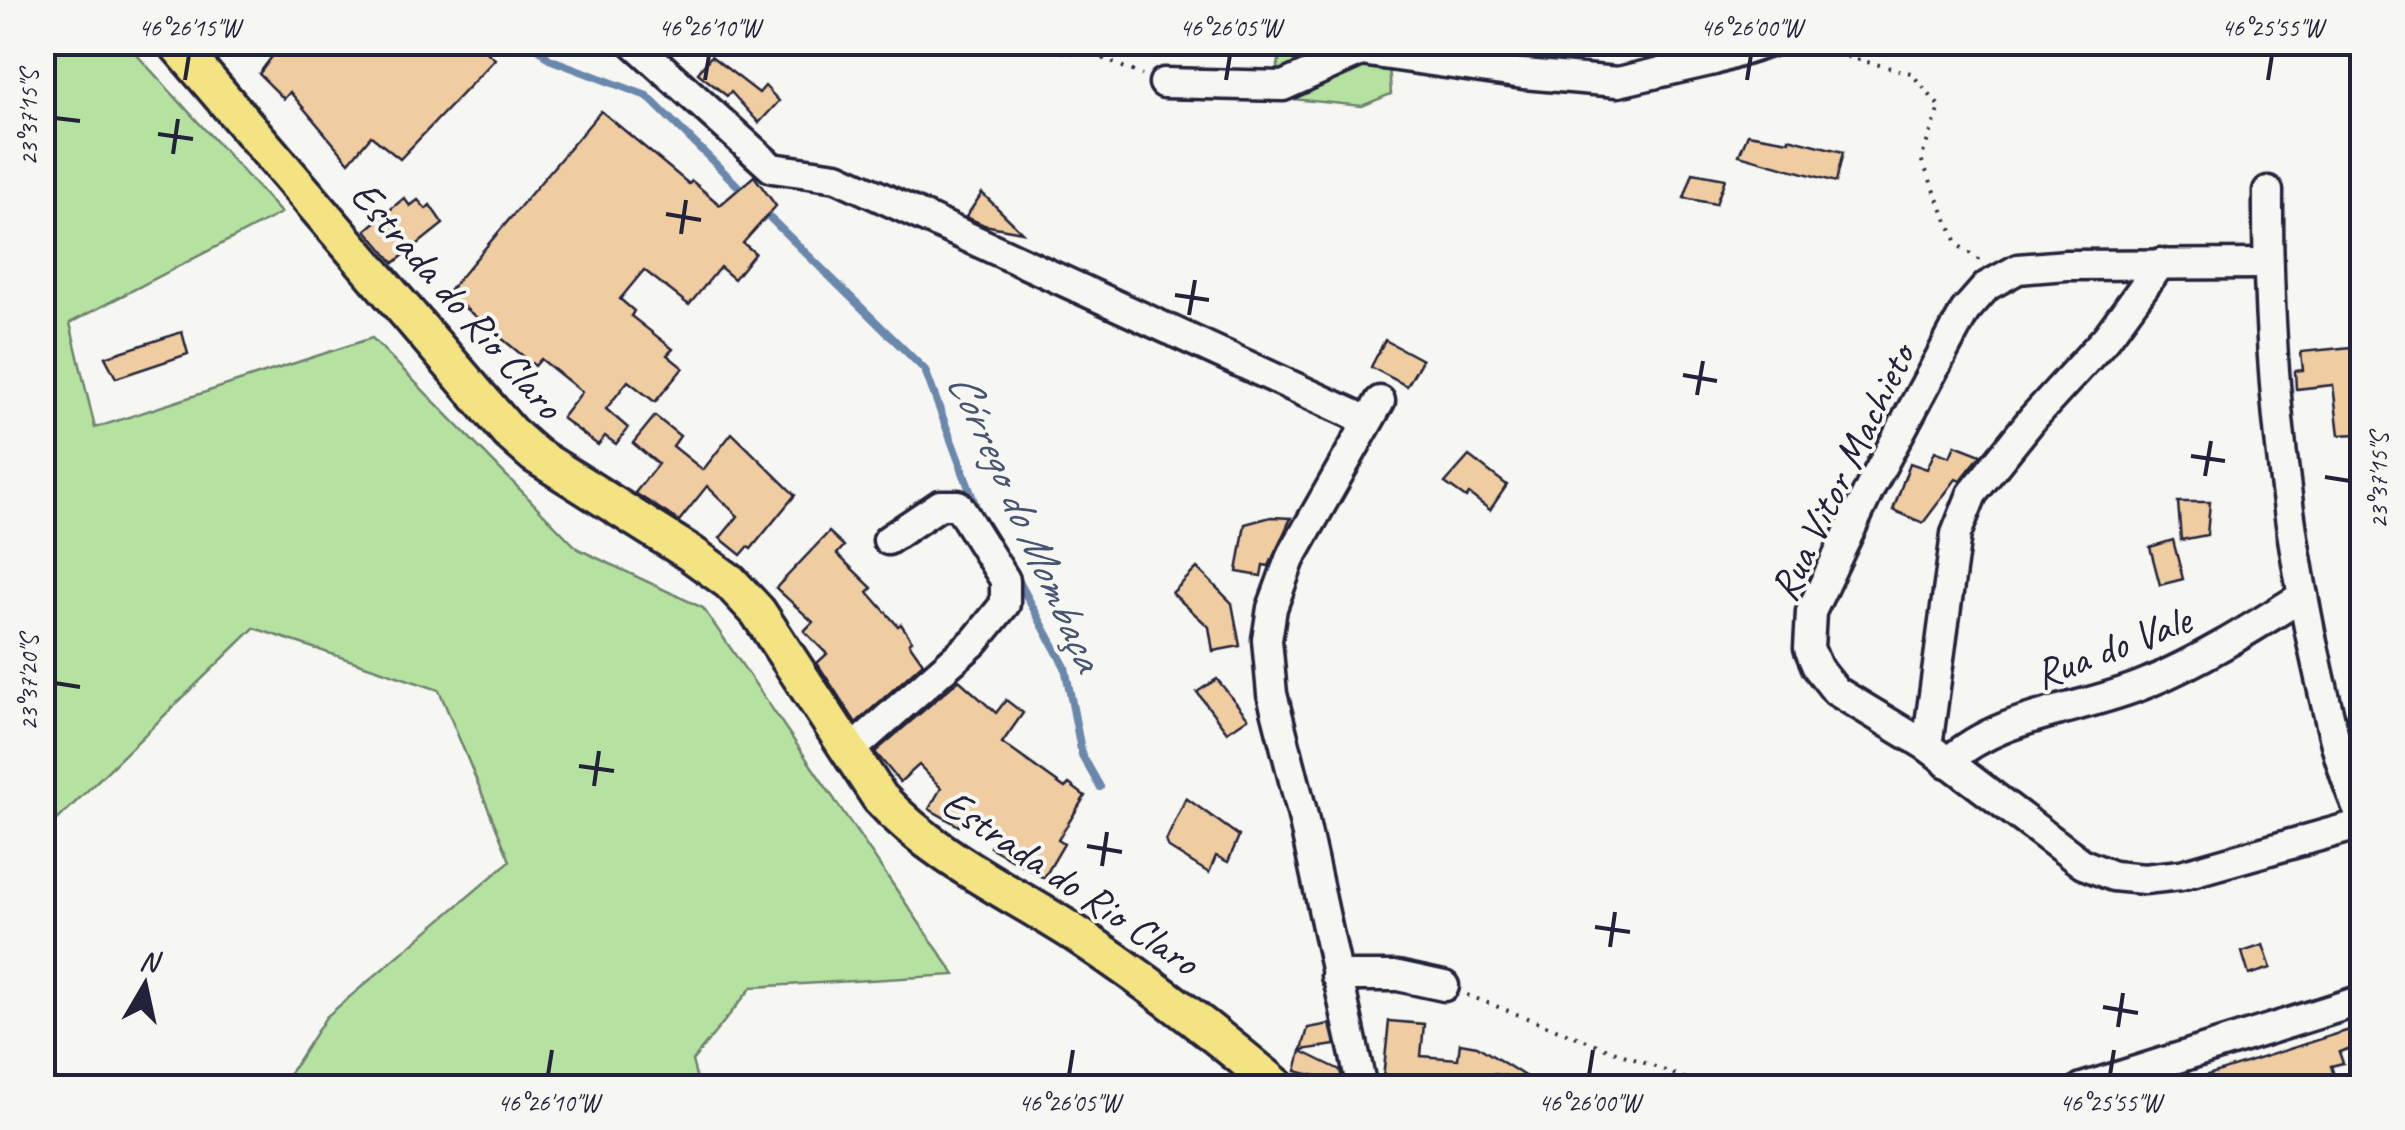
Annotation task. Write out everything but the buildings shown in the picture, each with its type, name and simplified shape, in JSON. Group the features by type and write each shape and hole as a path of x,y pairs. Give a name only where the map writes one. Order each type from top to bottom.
{"main road":[{"name":"Estrada do Rio Claro","path":"188,47 510,433 564,476 690,553 730,582 758,612 880,798 919,836 1152,987 1279,1088"}],"street":[{"path":"634,42 772,168 837,176 1374,411 1290,559 1272,608 1266,640 1272,694 1362,1088"},
{"path":"1164,83 1283,86 1361,51 1523,74 1618,82 1714,60 1769,42"},
{"path":"2268,191 2268,264 2283,480 2303,596 2334,736 2362,821"},
{"path":"1937,755 1956,534 1972,494 2033,418 2107,337 2161,264"},
{"path":"1987,286 2018,269 2268,264"},
{"name":"Rua Vitor Machieto","path":"1987,286 1965,311 1871,486 1812,612 1809,648 1816,668 1836,691 1937,755 2083,864 2114,876 2144,879 2181,875 2362,821"},
{"path":"849,752 976,641 1005,604 1005,580 958,505 940,506 888,540"},
{"name":"Rua do Vale","path":"1937,755 2143,685 2231,641 2303,596"},
{"path":"1336,976 1398,976 1444,986"},
{"path":"2082,1088 2362,1000"}],"path":[{"path":"957,42 1092,54 1164,83"},
{"path":"1792,42 1911,73 1940,107 1922,159 1958,244 1980,258 1987,286"},
{"path":"1444,986 1710,1088"}],"green space":[{"path":"43,42 126,43 281,213 70,323 95,428 372,338 578,549 703,608 955,975 752,987 692,1061 699,1087 281,1087 326,1017 510,861 439,690 254,628 43,834"},
{"path":"1311,42 1388,48 1391,94 1362,106 1272,97 1281,50"}],"waterway":[{"name":"Córrego do Mombaça","path":"533,42 549,59 647,96 744,192"},
{"name":"Córrego do Mombaça","path":"761,209 925,370 986,525"},
{"name":"Córrego do Mombaça","path":"1016,576 1065,667 1082,755 1100,787"}]}
